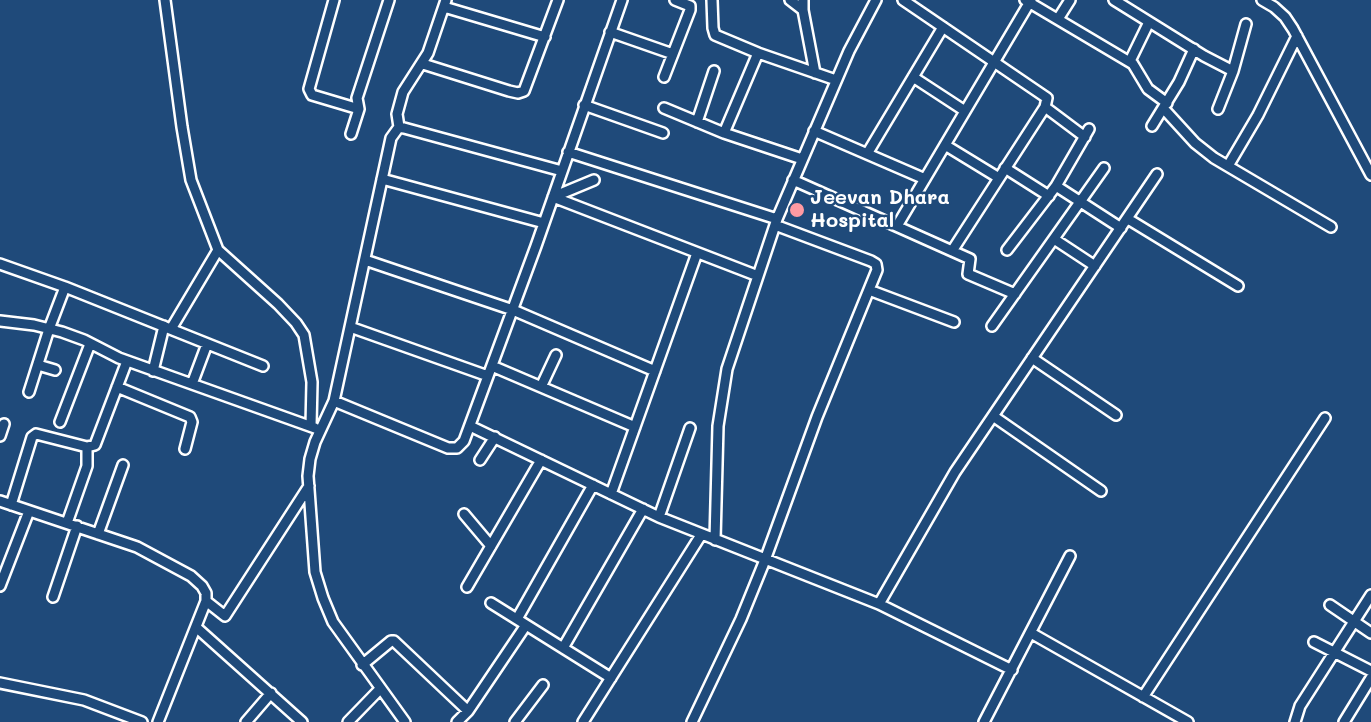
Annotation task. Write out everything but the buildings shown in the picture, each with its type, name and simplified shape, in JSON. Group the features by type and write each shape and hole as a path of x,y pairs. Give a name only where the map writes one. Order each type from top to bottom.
{"street":[{"path":"165,0 190,180 218,250 278,304 304,335 312,382 315,428 309,486 315,572 323,598 333,622 405,722"},
{"path":"334,0 309,89 312,95 359,109"},
{"path":"351,134 359,109 357,99 389,0"},
{"path":"423,64 518,93 524,91 558,0"},
{"path":"334,401 448,448 457,448 464,441 544,224 622,0"},
{"path":"664,77 690,10 690,6 675,0"},
{"path":"712,0 715,35 758,53 836,80"},
{"path":"790,0 803,5 815,73"},
{"path":"715,540 718,426 722,389 733,348 776,222 793,180 859,30 876,0"},
{"path":"903,0 1047,98 1045,106 952,251"},
{"path":"1058,19 1070,0"},
{"path":"1114,0 1233,71"},
{"path":"1130,10 1136,0"},
{"path":"1262,0 1285,16 1371,175"},
{"path":"897,226 995,62 1028,1 1133,64"},
{"path":"315,428 334,401 391,138 399,127 397,114 404,92 423,64 445,3 545,37"},
{"path":"1149,22 1130,61 1148,89 1165,105 1195,143 1228,166 1331,227"},
{"path":"1218,109 1233,71 1246,24"},
{"path":"867,154 943,27"},
{"path":"610,32 673,54"},
{"path":"1228,166 1262,106 1297,36"},
{"path":"1152,126 1179,82 1194,49"},
{"path":"724,133 758,53"},
{"path":"697,122 714,71"},
{"path":"913,77 965,111"},
{"path":"584,105 663,133"},
{"path":"1007,250 1056,186 1087,133 1045,106"},
{"path":"663,108 724,133 802,159"},
{"path":"399,127 562,171"},
{"path":"814,131 925,179"},
{"path":"945,145 999,178"},
{"path":"568,152 776,222 876,264 877,270 817,417 765,560 741,619 692,722"},
{"path":"1005,168 1049,196"},
{"path":"992,326 1104,168"},
{"path":"879,604 955,472 1157,174"},
{"path":"382,179 544,224"},
{"path":"553,197 594,180"},
{"path":"793,180 970,259 968,274 1015,294"},
{"path":"1056,186 1121,228"},
{"path":"553,197 758,276"},
{"path":"1128,219 1238,286"},
{"path":"1054,238 1095,266"},
{"path":"153,371 168,328 218,250"},
{"path":"611,494 697,253"},
{"path":"365,260 513,310 655,371"},
{"path":"0,264 65,287 263,366"},
{"path":"29,392 65,287"},
{"path":"869,290 954,322"},
{"path":"0,321 49,329 153,371 315,428"},
{"path":"350,327 488,376"},
{"path":"60,422 90,344"},
{"path":"192,384 207,344"},
{"path":"541,387 556,355"},
{"path":"1032,358 1116,415"},
{"path":"11,505 32,437 36,434 87,447 95,445 127,361"},
{"path":"38,365 55,370"},
{"path":"492,366 635,427"},
{"path":"117,387 190,417 192,422 185,449"},
{"path":"993,416 1101,491"},
{"path":"1143,697 1325,418"},
{"path":"0,436 3,424"},
{"path":"470,426 659,517 879,604 1012,670"},
{"path":"659,517 690,428"},
{"path":"480,460 495,437"},
{"path":"67,523 87,466 87,447"},
{"path":"467,587 541,460"},
{"path":"98,534 123,465"},
{"path":"517,619 593,485"},
{"path":"206,601 225,616 309,486"},
{"path":"0,501 137,547 191,576 202,586 206,592 206,601 158,722"},
{"path":"563,648 643,509"},
{"path":"0,586 29,511"},
{"path":"464,514 491,546"},
{"path":"53,597 77,526"},
{"path":"583,722 701,535"},
{"path":"984,722 1070,556"},
{"path":"1295,722 1300,706 1371,595"},
{"path":"491,603 611,678"},
{"path":"1330,605 1371,633"},
{"path":"458,722 468,711 526,625"},
{"path":"196,628 302,722"},
{"path":"1031,633 1188,722"},
{"path":"362,665 394,641 468,711"},
{"path":"1314,642 1371,671"},
{"path":"1344,722 1371,678"},
{"path":"0,683 84,700 142,722"},
{"path":"515,722 543,685"},
{"path":"348,722 380,689"},
{"path":"246,722 271,693"}],"place":[{"name":"Jeevan Dhara Hospital","path":"797,210"}]}
